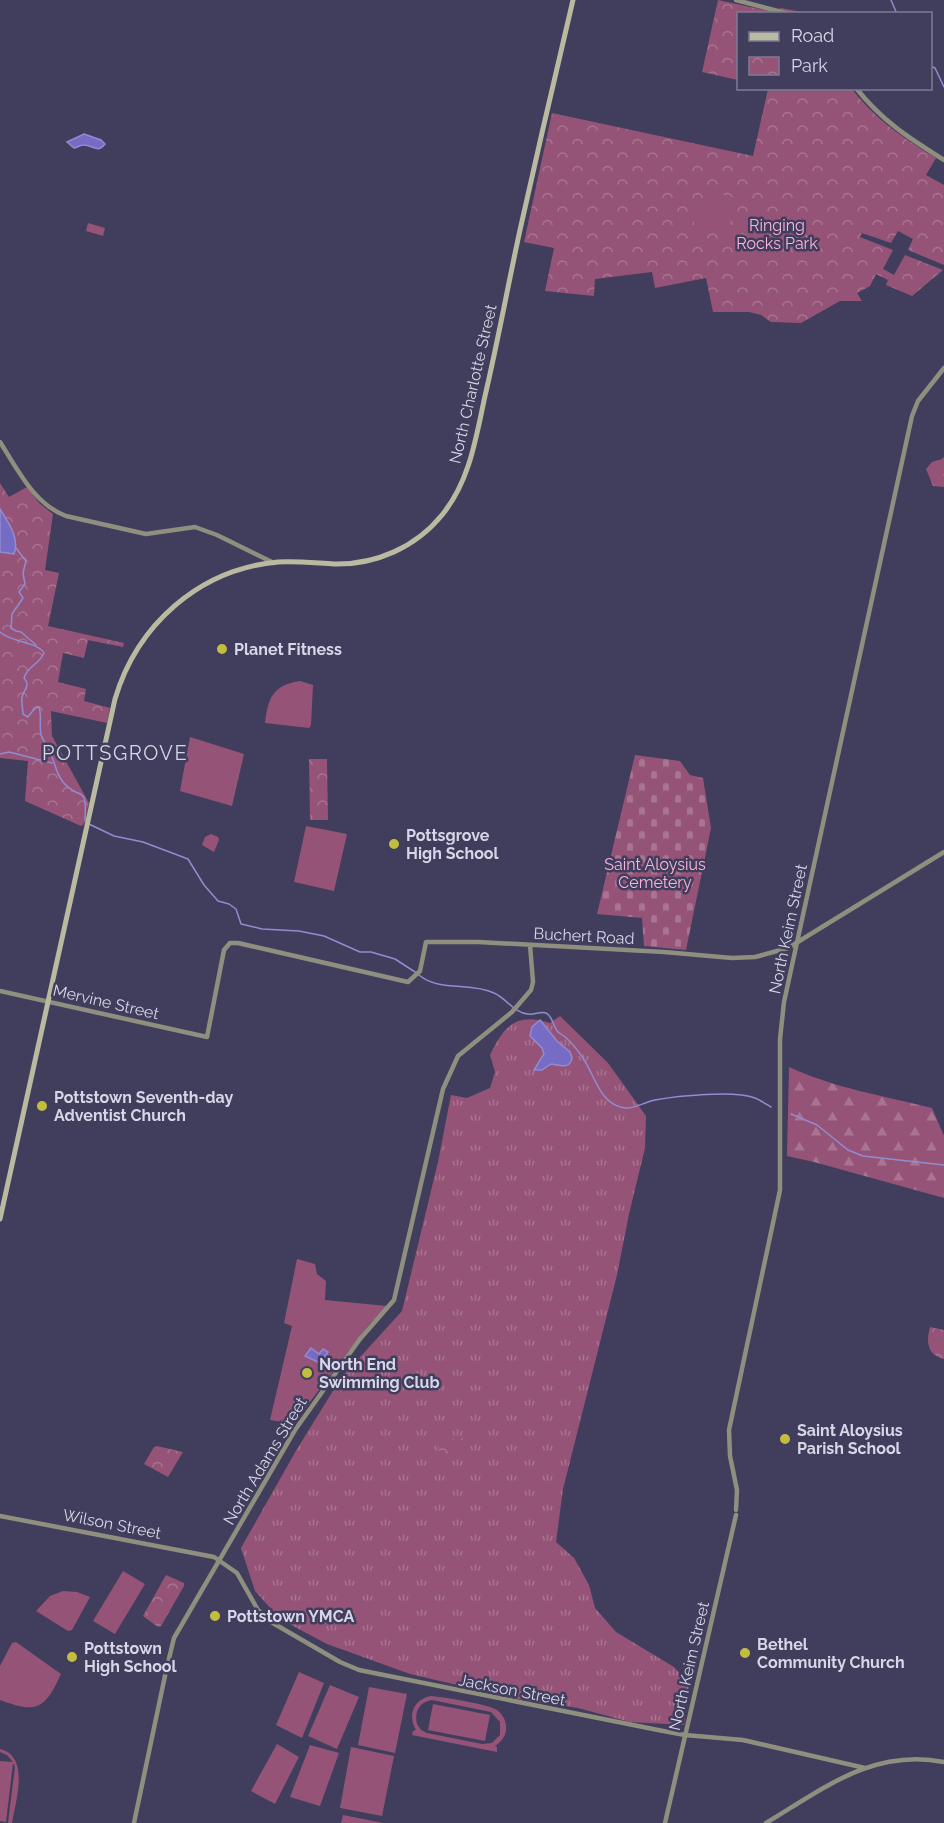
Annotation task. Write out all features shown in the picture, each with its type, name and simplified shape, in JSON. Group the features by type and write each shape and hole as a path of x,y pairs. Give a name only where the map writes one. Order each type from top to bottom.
{"main road":[{"name":"North Charlotte Street","path":"48,1002 119,687 129,663 145,637 177,603 206,584 243,569 274,563 357,563 393,553 432,527 460,489 474,446 573,0"},
{"path":"0,1219 48,1002"}],"street":[{"path":"736,0 781,12"},
{"path":"858,90 869,105 895,129 944,160"},
{"name":"North Keim Street","path":"665,1823 736,1512 737,1490 730,1456 729,1430 780,1190 781,1022 913,411 920,397 944,368"},
{"path":"0,442 36,495 53,512 146,534 189,527 204,530 274,563"},
{"name":"Buchert Road","path":"207,1037 226,945 238,942 408,982 417,974 426,942 478,942 738,958 778,952 797,943 944,852"},
{"name":"North Adams Street","path":"134,1823 172,1645 181,1625 295,1430 358,1342 394,1300 442,1089 458,1056 512,1012 531,990 533,982 530,945"},
{"name":"Mervine Street","path":"0,991 207,1037"},
{"name":"Wilson Street","path":"0,1516 180,1549 219,1560"},
{"name":"Jackson Street","path":"219,1560 239,1576 252,1602 267,1619 304,1642 359,1670 685,1735 743,1740 865,1768"},
{"path":"766,1823 850,1774 877,1763 906,1758 944,1762"},
{"path":"840,1762 850,1774"}],"green space":[{"path":"718,0 773,12 737,12 737,80 702,72"},
{"path":"780,8 802,12 778,12"},
{"name":"Ringing Rocks Park","path":"768,90 853,90 870,110 890,127 936,158 926,175 944,185 944,265 908,250 913,239 898,231 891,243 862,233 860,237 893,250 883,269 894,275 905,255 943,270 912,296 886,285 888,280 876,274 870,286 857,293 862,301 840,301 801,323 771,322 761,315 749,312 713,312 706,278 655,288 652,272 595,279 594,296 545,291 554,248 524,242 552,113 753,156"},
{"path":"716,193 734,198 729,229 725,231 694,227 696,210 705,199"},
{"path":"88,223 105,228 103,236 86,231"},
{"path":"944,457 944,487 933,486 926,469 932,462"},
{"path":"0,483 9,497 27,487 39,503 53,514 45,570 59,573 48,626 124,643 123,647 88,640 84,658 63,653 58,682 86,689 84,701 110,708 107,723 51,711 52,736 89,803 84,824 81,826 25,801 28,761 0,758"},
{"path":"300,681 313,685 309,728 265,723 270,700 278,689"},
{"path":"190,737 244,754 232,806 180,791"},
{"name":"Saint Aloysius Cemetery","path":"635,755 680,761 690,775 703,778 711,828 686,950 644,946 642,918 597,914"},
{"path":"309,759 327,759 328,820 310,820"},
{"path":"306,826 347,834 334,891 294,882"},
{"path":"211,834 219,840 214,852 202,845 205,837"},
{"path":"560,1016 608,1063 646,1116 645,1148 617,1275 563,1489 556,1542 574,1558 589,1585 595,1608 616,1632 674,1667 689,1684 684,1725 630,1722 578,1708 518,1699 410,1674 327,1644 280,1619 255,1591 241,1548 297,1449 341,1378 402,1311 438,1162 451,1095 467,1098 490,1088 495,1072 490,1055 500,1036 512,1024 528,1019 550,1023"},
{"path":"789,1067 842,1086 932,1108 944,1136 944,1198 787,1156"},
{"name":"North End Swimming Club","path":"297,1259 315,1264 317,1274 326,1281 325,1300 387,1306 368,1326 293,1424 270,1420 292,1326 284,1323"},
{"path":"930,1327 944,1330 944,1359 934,1354 929,1347"},
{"path":"464,1438 466,1457 441,1460 438,1441"},
{"path":"154,1447 183,1452 168,1477 144,1464"},
{"path":"123,1571 145,1584 115,1634 93,1621"},
{"path":"166,1575 184,1583 184,1586 161,1626 158,1627 143,1616"},
{"path":"63,1591 77,1592 90,1597 72,1630 68,1631 36,1611 50,1596"},
{"path":"16,1642 61,1674 50,1695 38,1705 23,1707 0,1700 0,1666 12,1643"},
{"path":"299,1672 324,1683 302,1738 276,1725"},
{"path":"330,1685 359,1697 337,1749 308,1736"},
{"path":"369,1687 407,1694 395,1753 358,1745"},
{"path":"431,1696 455,1699 497,1710 504,1719 506,1732 495,1746 497,1752 412,1735 416,1730 412,1713 416,1704","holes":["432,1700 491,1712 500,1722 500,1735 492,1743 482,1744 427,1733 421,1730 416,1719 419,1708"]},
{"path":"433,1704 490,1715 485,1741 428,1730"},
{"path":"277,1744 299,1757 275,1804 251,1791"},
{"path":"310,1745 339,1753 320,1806 290,1797"},
{"path":"351,1747 394,1756 382,1816 340,1808"},
{"path":"0,1749 9,1753 18,1769 18,1791 12,1823 8,1823 15,1767 13,1763 6,1822 0,1821 0,1761 13,1762 7,1755 0,1752"},
{"path":"343,1815 383,1823 341,1823"}],"shaded area":[{"path":"84,134 101,140 105,144 97,149 87,145 74,148 67,142"},
{"path":"0,509 14,536 14,554 0,552"},
{"path":"540,1020 557,1041 570,1052 572,1058 569,1064 564,1066 551,1064 542,1070 534,1070 544,1054 542,1048 530,1036 532,1027"},
{"path":"311,1348 319,1354 323,1349 328,1352 320,1363 305,1356"}],"waterway":[{"path":"891,0 896,12"},
{"path":"932,67 935,68 944,87"},
{"path":"16,548 26,561 23,573 25,584 19,592 23,598 12,614 11,628 21,632 36,645"},
{"path":"0,632 41,649 44,653 24,678 27,685 22,699 23,714 28,717 35,708 39,707 41,735 60,778 69,788 83,797 85,821"},
{"path":"0,754 9,752 52,763"},
{"path":"89,824 114,836 143,842 188,859 204,885 218,901 236,909 241,924 262,929 299,931 324,936 360,952 371,952 395,959 415,972"},
{"path":"419,975 436,983 494,993 523,1013 548,1014 558,1032 570,1041 583,1058 604,1096 617,1106 628,1108 665,1098 734,1094 755,1098 771,1107"},
{"path":"791,1114 817,1125 848,1150 863,1156 944,1165"}],"place":[{"name":"Planet Fitness","path":"222,649"},
{"name":"Pottsgrove High School","path":"394,844"},
{"name":"Pottstown Seventh-day Adventist Church","path":"42,1106"},
{"name":"North End Swimming Club","path":"307,1373"},
{"name":"Saint Aloysius Parish School","path":"785,1439"},
{"name":"Pottstown YMCA","path":"215,1616"},
{"name":"Bethel Community Church","path":"745,1653"},
{"name":"Pottstown High School","path":"72,1657"}],"district":[{"name":"POTTSGROVE","path":"115,753"}]}
